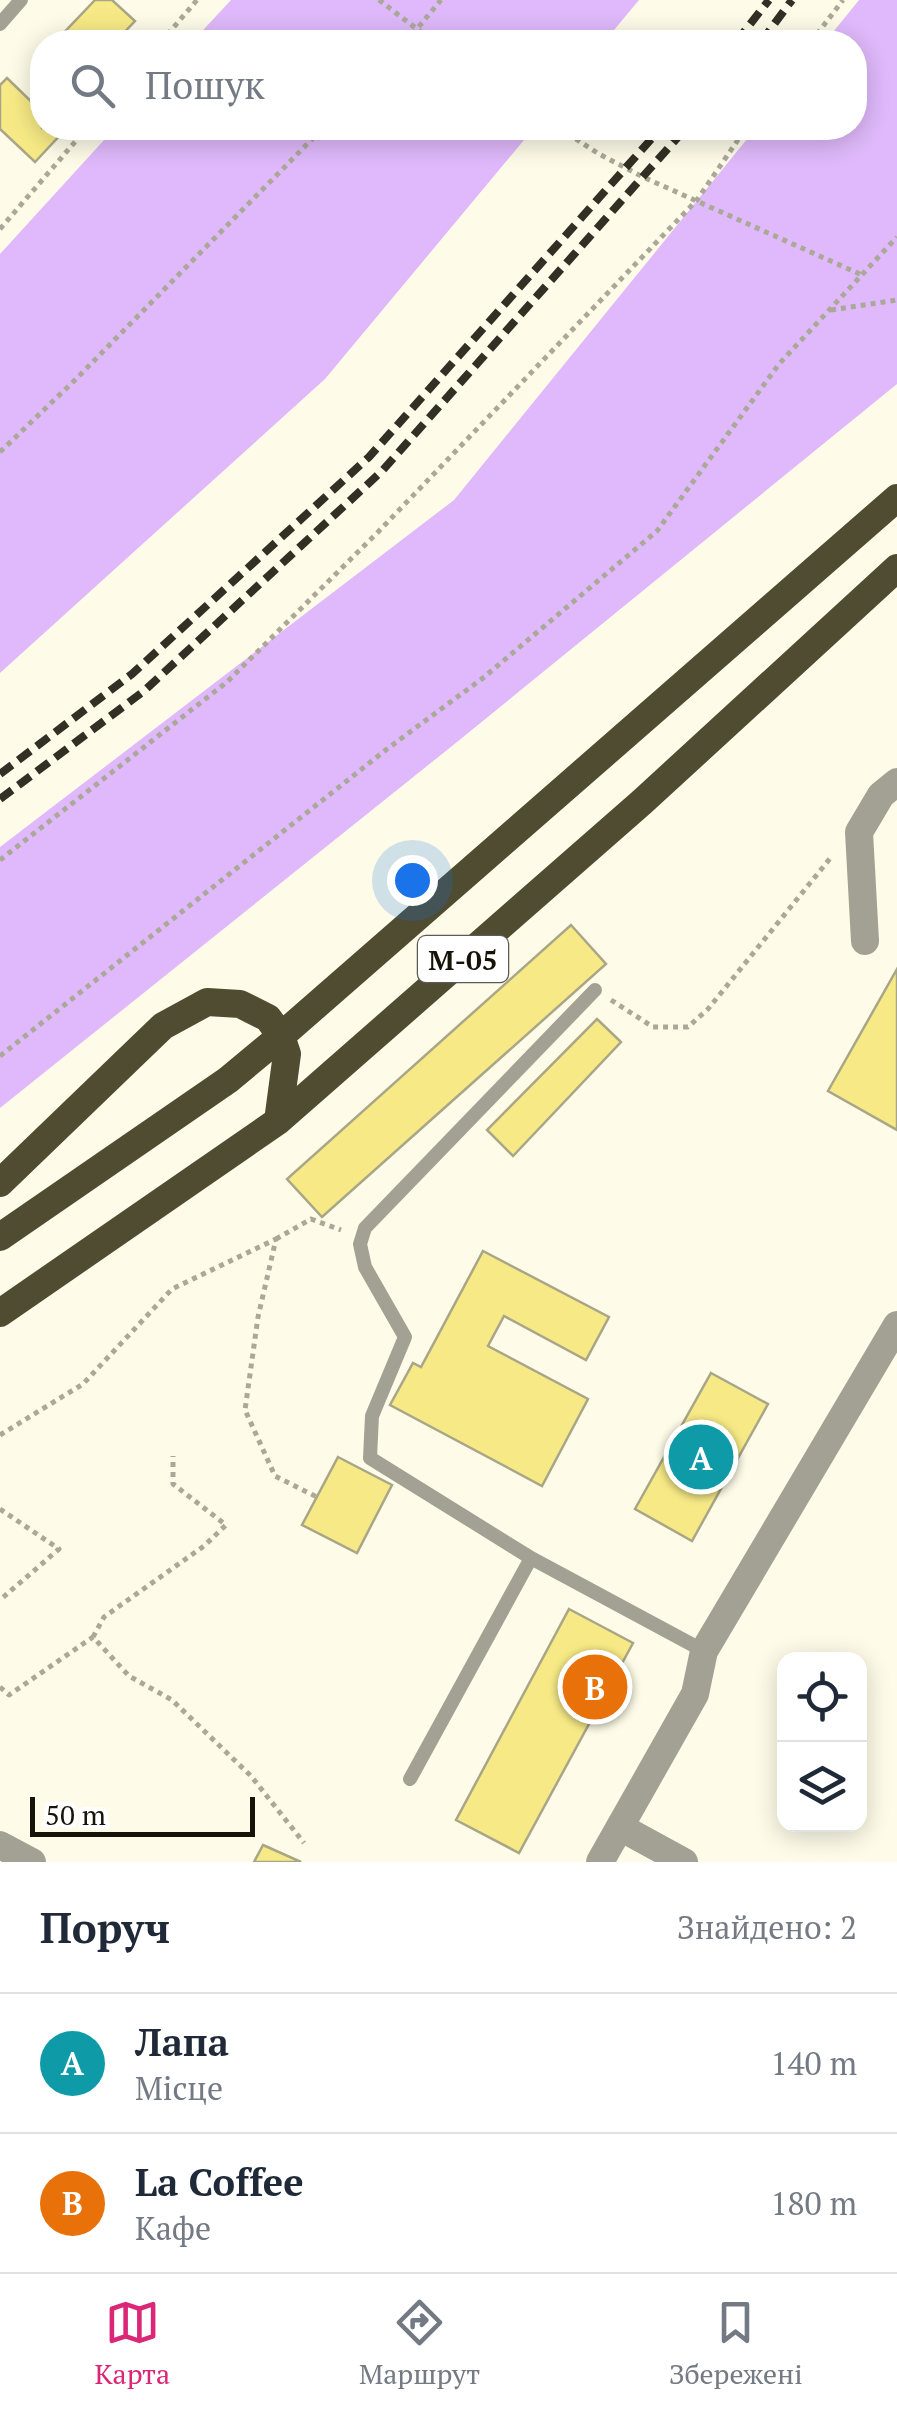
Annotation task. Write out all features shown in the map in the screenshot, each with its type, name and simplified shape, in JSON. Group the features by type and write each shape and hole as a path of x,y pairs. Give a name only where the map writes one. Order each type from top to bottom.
{"highway":[{"name":"М-05","path":"0,1236 228,1080 897,498"},
{"name":"М-05","path":"0,1313 278,1121 642,802 897,568"},
{"path":"0,1183 163,1026 207,1002 240,1004 268,1018 281,1036 287,1054 278,1121"}],"street":[{"path":"865,941 859,832 881,795 897,782"},
{"path":"600,1862 695,1694 704,1651 897,1326"},
{"path":"620,1827 684,1862"},
{"path":"0,1844 32,1862"}],"lane":[{"path":"0,24 21,0"},
{"path":"595,990 365,1228 360,1244 365,1267 405,1337 372,1416 370,1458 531,1558 704,1651"},
{"path":"410,1779 531,1558"}],"path":[{"path":"172,30 198,0"},
{"path":"379,0 417,30"},
{"path":"419,30 441,0"},
{"path":"820,30 844,0"},
{"path":"0,228 77,140"},
{"path":"0,452 311,140"},
{"path":"578,140 642,177 862,275"},
{"path":"0,860 227,682 405,504 697,200 738,140"},
{"path":"0,1056 483,678 657,531 779,364 897,237"},
{"path":"830,310 897,300"},
{"path":"595,990 652,1027 688,1027 708,1009 831,856"},
{"path":"0,1435 83,1384 172,1289 310,1220 338,1230 365,1228"},
{"path":"276,1239 258,1317 245,1410 275,1476 317,1497"},
{"path":"0,1687 9,1696 93,1637 104,1616 204,1546 226,1525 173,1484 173,1456"},
{"path":"0,1509 58,1549 0,1600"},
{"path":"93,1637 130,1676 172,1700 251,1776 304,1843"}],"shaded area":[{"path":"231,0 639,0 614,30 203,30"},
{"path":"859,0 897,0 897,384 0,1108 0,847 454,500 746,140 867,140 867,30 835,30"},
{"path":"104,140 524,140 325,379 0,673 0,254"}],"building":[{"path":"95,0 112,0 135,21 126,30 66,30"},
{"path":"7,78 30,100 30,140 56,140 35,162 0,129 0,85"},
{"path":"571,925 606,964 322,1217 287,1179"},
{"path":"897,969 897,1130 828,1091"},
{"path":"597,1019 621,1042 513,1156 487,1130"},
{"path":"483,1251 609,1317 586,1360 504,1316 488,1346 588,1399 542,1486 390,1405 413,1363 421,1367"},
{"path":"711,1373 768,1404 692,1541 635,1509"},
{"path":"338,1457 392,1485 357,1553 302,1525"},
{"path":"569,1609 633,1643 519,1853 456,1820"},
{"path":"263,1845 301,1862 254,1862"}],"railway":[{"path":"745,30 769,0"},
{"path":"770,30 792,0"},
{"path":"0,774 132,674 369,457 650,140"},
{"path":"0,799 144,691 382,471 675,140"}],"place":[{"name":"Лапа","path":"701,1457"},
{"name":"La Coffee","path":"595,1687"}]}
